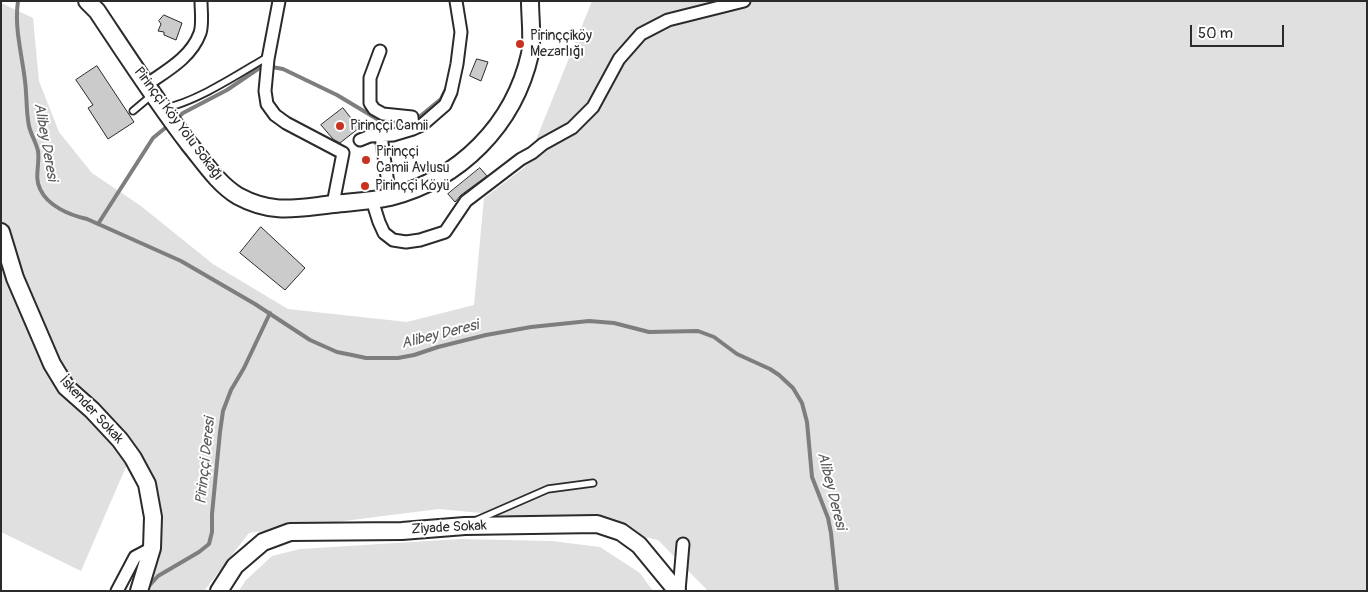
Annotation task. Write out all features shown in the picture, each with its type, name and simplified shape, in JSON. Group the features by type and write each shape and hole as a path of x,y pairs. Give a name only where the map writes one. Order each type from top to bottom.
{"street":[{"name":"Pirinççi Köy Yolu Sokağı","path":"87,1 97,11 157,101 222,183 238,195 263,206 282,210 390,197 438,180 486,141 504,117 521,86 530,52 530,1"},
{"path":"157,101 176,65 191,50 200,32 201,1"},
{"path":"279,1 266,76 267,104 275,115 286,123 343,153"},
{"path":"333,204 343,153 357,142 370,136 393,136 413,130 422,125 445,105 458,64 461,32 456,1"},
{"path":"372,200 384,233 393,240 406,242 420,240 445,232 466,201 521,159 572,128 593,107 618,59 641,34 668,20 744,1"},
{"path":"380,51 370,78 370,103 374,110 383,114 412,118 413,130"},
{"path":"381,136 390,197"},
{"name":"İskender Sokak","path":"1,232 15,278 52,364 66,386 120,440 133,458 147,484 153,517 152,548 139,591"},
{"name":"Ziyade Sokak","path":"219,591 235,566 263,542 290,532 597,524 621,532 639,545 678,591"},
{"path":"678,591 683,544"},
{"path":"117,591 135,557 152,548"}],"lane":[{"path":"133,110 157,101 174,106 223,84 264,59 268,59"},
{"path":"465,526 548,489 593,484"}],"shaded area":[{"path":"592,1 1367,1 1367,591 708,591 658,540 585,523 439,509 249,533 204,591 130,591 149,550 148,496 131,455 81,571 1,532 1,3 33,18 39,81 59,132 92,173 141,206 213,264 288,309 407,322 474,305 484,198 525,167"},
{"path":"460,539 552,541 600,547 640,573 653,591 239,591 245,581 272,556 300,549"}],"building":[{"path":"164,15 182,23 176,40 164,35 164,32 158,31 161,24 159,21"},
{"path":"477,59 488,62 481,81 470,76"},
{"path":"97,66 134,122 108,139 88,108 93,105 76,80"},
{"name":"Pirinççi Camii","path":"343,108 359,128 340,143 333,139 321,125"},
{"path":"480,168 487,176 461,195 455,202 448,194"},
{"path":"261,227 305,268 285,290 240,253"}],"waterway":[{"name":"Alibey Deresi","path":"18,1 18,31 28,121 38,151 37,180 44,195 54,205 66,212 87,219 181,261 255,304 310,340 337,352 366,358 398,358 486,335 531,327 589,321 614,323 649,332 698,331 714,337 737,354 779,375 793,388 802,403 807,422 812,477 828,518 831,533 837,591"},
{"path":"175,120 183,113 227,90 258,69 272,67 283,69 337,95 382,122 405,123"},
{"path":"418,118 441,99 448,85"},
{"path":"98,224 153,138 170,124"},
{"name":"Pirinççi Deresi","path":"148,591 148,587 158,576 209,544 212,532 212,514 223,411 231,390 244,368 270,313"}],"place":[{"name":"Pirinççiköy Mezarlığı","path":"520,44"},
{"name":"Pirinççi Camii","path":"340,126"},
{"name":"Pirinççi Camii Avlusu","path":"366,160"},
{"name":"Pirinççi Köyü","path":"365,186"}]}
